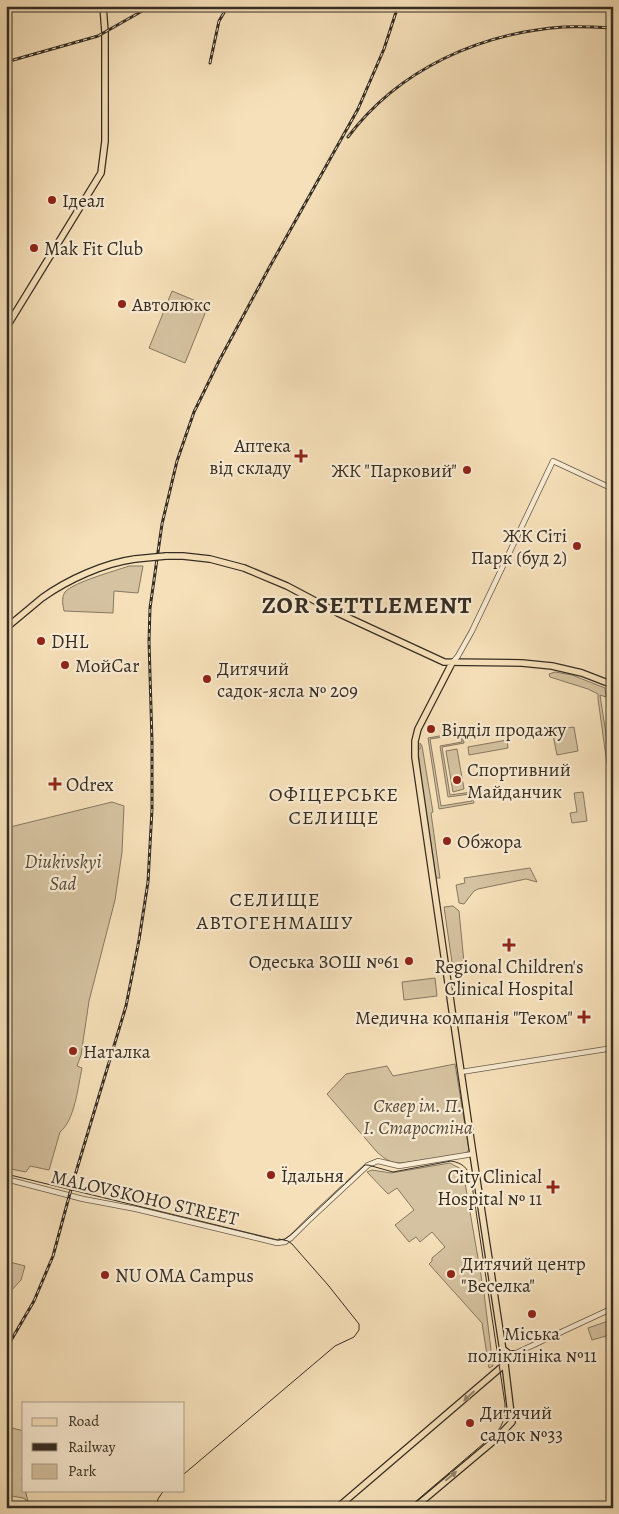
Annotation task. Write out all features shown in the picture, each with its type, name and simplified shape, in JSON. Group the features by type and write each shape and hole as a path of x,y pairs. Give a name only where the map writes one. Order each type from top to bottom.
{"main road":[{"path":"6,328 101,173 105,141 105,32 103,6"},
{"path":"6,628 40,600 64,585 100,569 135,559 183,556 210,559 244,568 287,586 338,613 436,659 452,663 548,665 577,671 613,685"},
{"path":"414,1508 496,1439 512,1422 503,1349 415,752 418,729 452,663"},
{"path":"503,1349 509,1354 514,1354"},
{"path":"337,1508 505,1364"}],"street":[{"path":"452,663 472,631 553,461 613,489"},
{"path":"461,1072 613,1048"},
{"name":"MALOVSKOHO STREET","path":"6,1179 83,1199 136,1209 277,1243 285,1242 291,1238 368,1165 374,1162 378,1161 399,1166 473,1154"},
{"path":"505,1364 514,1354 613,1308"}],"green space":[{"path":"172,291 208,306 185,363 149,348"},
{"path":"129,566 143,566 138,593 114,591 113,613 64,611 63,597 70,588"},
{"path":"555,672 572,675 605,688 606,697 600,695 613,780 613,807 598,694 550,677 549,674"},
{"path":"574,727 578,751 557,755 552,730"},
{"path":"462,732 464,743 442,747 450,795 472,792 474,803 439,809 428,738","holes":["461,734 462,742 440,746 448,797 470,794 472,801 441,806 430,739"]},
{"path":"507,740 508,748 469,755 468,747"},
{"path":"420,743 433,812 431,813 440,878 436,878 421,779 418,749 420,749"},
{"path":"457,749 464,789 453,792 446,751"},
{"path":"583,792 587,821 572,823 570,813 577,812 574,793"},
{"name":"Diukivskyi Sad","path":"112,802 124,806 122,852 115,900 89,1001 81,1055 77,1066 82,1068 75,1102 65,1127 60,1132 49,1170 30,1166 26,1172 6,1168 6,828"},
{"path":"530,868 537,882 526,879 478,889 474,891 464,904 459,903 456,885 465,883 464,878"},
{"path":"453,906 459,911 465,973 454,976 444,907"},
{"path":"435,978 437,996 404,1000 402,982"},
{"name":"Сквер ім. П. І. Старостіна","path":"455,1064 469,1150 463,1155 401,1163 388,1160 377,1152 327,1094 346,1074 387,1066 393,1076"},
{"path":"450,1163 461,1169 464,1177 484,1293 493,1366 489,1368 482,1323 429,1264 432,1258 445,1247 432,1232 420,1242 416,1237 409,1242 395,1225 414,1210 397,1188 388,1194 367,1172 372,1170 391,1173"},
{"path":"6,1261 25,1266 21,1280 10,1292 6,1301"},
{"path":"611,1320 613,1334 592,1340 588,1328"},
{"path":"6,1420 9,1420 12,1428 22,1430 22,1492 26,1492 28,1501 23,1498 6,1495"}],"tram line":[{"path":"6,1174 278,1240 285,1239 293,1233 365,1165 393,1172 451,1161 464,1166 471,1178 505,1404 504,1416 497,1432 408,1508"},
{"path":"185,1473 335,1346 354,1337 359,1330 359,1324 292,1244 279,1239"},
{"path":"156,1508 158,1499 163,1492"}],"railway":[{"path":"6,62 98,36 151,6"},
{"path":"210,63 219,21 228,6"},
{"path":"6,1349 34,1301 53,1256 73,1182 126,1006 139,940 148,882 152,809 150,608 162,524 177,461 194,412 219,361 358,109 384,49 398,6"},
{"path":"348,137 368,113 391,92 417,74 444,59 472,47 502,37 532,31 569,27 613,28"}],"place":[{"name":"Ідеал","path":"52,200"},
{"name":"Mak Fit Club","path":"34,248"},
{"name":"Автолюкс","path":"122,304"},
{"name":"Аптека від складу","path":"301,456"},
{"name":"ЖК \"Парковий\"","path":"467,470"},
{"name":"ЖК Сіті Парк (буд 2)","path":"577,546"},
{"name":"DHL","path":"41,641"},
{"name":"МойCar","path":"65,665"},
{"name":"Дитячий садок-ясла № 209","path":"207,679"},
{"name":"Відділ продажу","path":"431,729"},
{"name":"Спортивний Майданчик","path":"457,780"},
{"name":"Odrex","path":"55,784"},
{"name":"Обжора","path":"447,841"},
{"name":"Regional Children's Clinical Hospital","path":"509,945"},
{"name":"Одеська ЗОШ №61","path":"409,961"},
{"name":"Медична компанія \"Теком\"","path":"584,1017"},
{"name":"Наталка","path":"73,1051"},
{"name":"Їдальня","path":"271,1175"},
{"name":"City Clinical Hospital № 11","path":"553,1187"},
{"name":"Дитячий центр \"Веселка\"","path":"451,1274"},
{"name":"NU OMA Campus","path":"105,1275"},
{"name":"Міська поліклініка №11","path":"532,1314"},
{"name":"Дитячий садок №33","path":"470,1423"}],"district":[{"name":"ZOR SETTLEMENT","path":"367,605"},
{"name":"ОФІЦЕРСЬКЕ СЕЛИЩЕ","path":"334,806"},
{"name":"СЕЛИЩЕ АВТОГЕНМАШУ","path":"275,910"}]}
